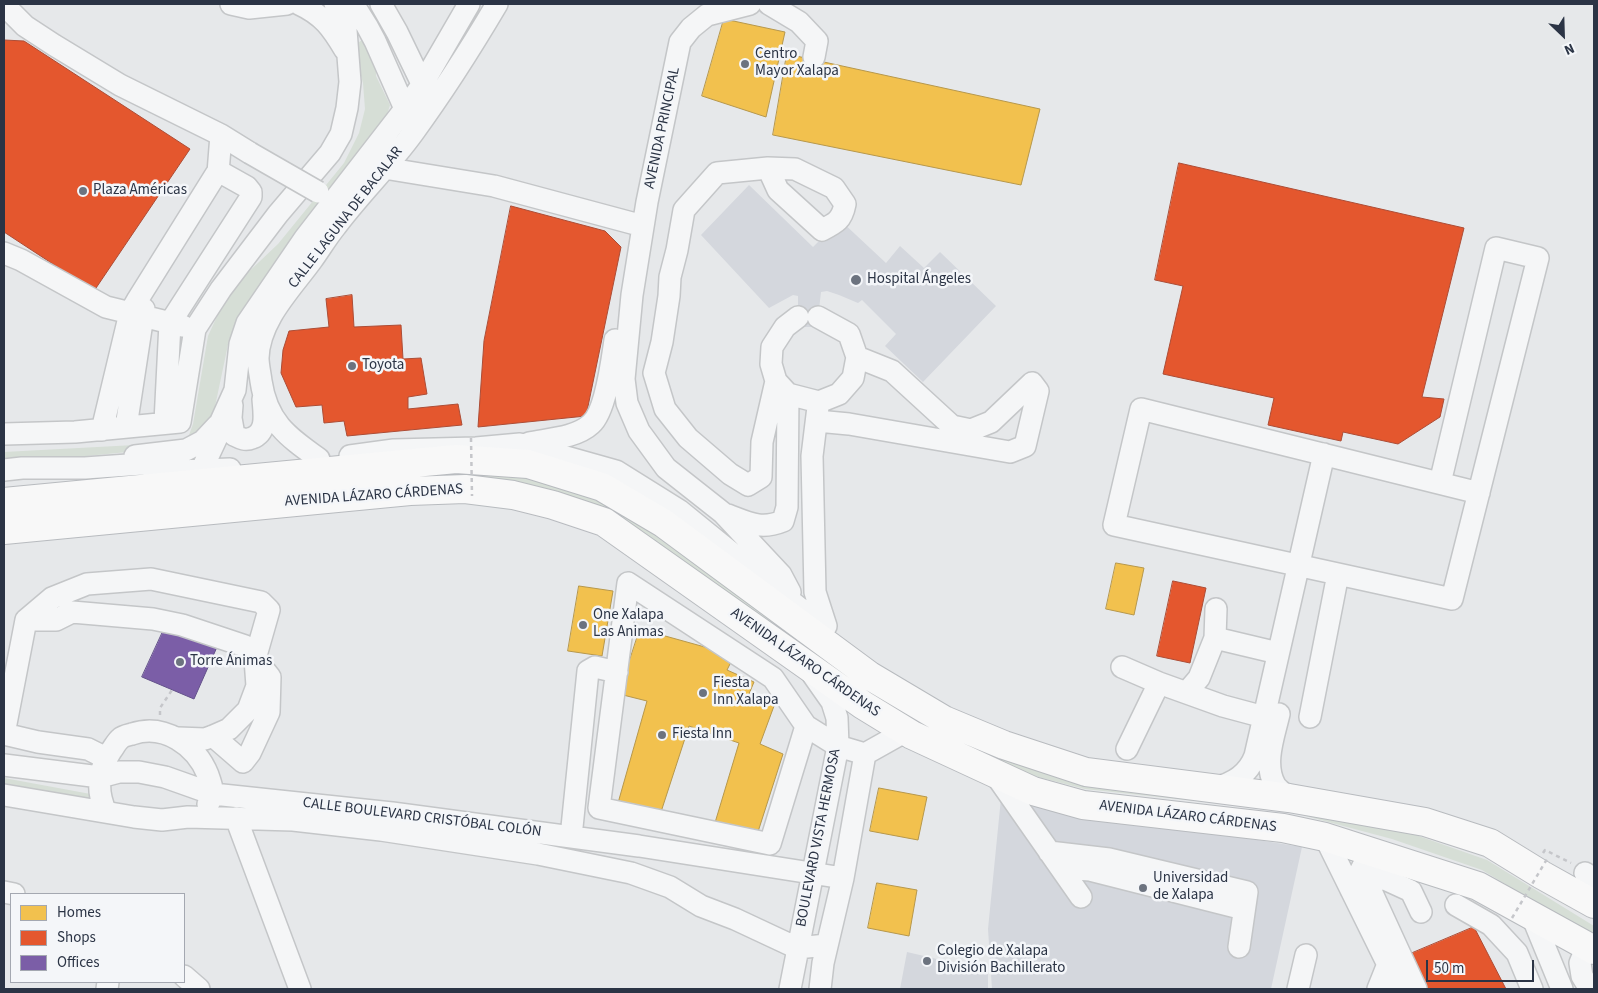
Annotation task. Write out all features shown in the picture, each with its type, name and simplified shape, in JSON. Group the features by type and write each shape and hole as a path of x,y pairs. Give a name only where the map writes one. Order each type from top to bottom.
{"highway":[{"name":"AVENIDA LÁZARO CÁRDENAS","path":"4,502 456,459 528,464 602,487 663,523 870,676 944,720 1004,745 1086,772 1289,798 1425,822 1490,843 1594,904"},
{"path":"4,489 191,470"},
{"name":"AVENIDA LÁZARO CÁRDENAS","path":"4,530 410,491 465,489 513,495 553,505 604,522 863,705 912,735 1034,791 1083,805 1284,828 1325,838 1376,861 1478,886 1522,917 1591,948"},
{"path":"826,626 870,676"}],"street":[{"path":"231,4 249,8 287,4"},
{"path":"4,434 102,430 165,422 180,422 195,330 221,288 278,214 330,153 341,134 350,82 347,55 333,30 322,18 299,4"},
{"path":"336,4 357,28 375,40 414,131"},
{"path":"345,4 357,10 357,28 347,55"},
{"path":"381,4 433,105"},
{"name":"AVENIDA PRINCIPAL","path":"750,4 707,15 691,28 680,42 643,226 632,295 624,379 627,403 639,431 666,468 723,513 781,575 798,607"},
{"path":"769,4 799,22 817,41 814,57"},
{"path":"469,5 494,10"},
{"name":"CALLE LAGUNA DE BACALAR","path":"191,470 217,437 221,421 235,390 240,344 248,323 325,197 405,109 422,85 469,5"},
{"path":"4,6 25,26 120,85 222,135 325,197"},
{"name":"CALLE LAGUNA DE BACALAR","path":"319,459 290,438 270,414 263,397 258,358 261,341 269,321 291,286 312,261 335,227 414,131 433,105 494,10"},
{"path":"102,430 139,308 218,173 222,135"},
{"path":"384,168 494,186 643,226"},
{"path":"768,168 717,172 684,210 670,277 662,342 654,374 665,409 688,438 730,474 748,485 761,476 762,442 782,388"},
{"path":"165,422 167,322 251,197 251,192 247,187 222,173 218,173"},
{"path":"1440,483 1496,248 1538,258 1479,492 1452,599 1114,526 1141,409 1440,483 1479,492"},
{"path":"4,253 106,307 139,308 167,322 195,330"},
{"name":"AVENIDA PRINCIPAL","path":"520,444 576,433 592,424 601,407 616,337 632,295"},
{"path":"126,427 139,308"},
{"path":"723,513 755,526 772,525 783,521 787,507 782,388 771,364 772,347 785,327 808,317 849,334 857,357 853,378 839,394 818,412 812,456 815,592 826,626"},
{"path":"782,388 818,412 848,424 1010,452 1025,446 1038,391 1032,383 990,422 971,430 952,426 892,371 857,357"},
{"path":"235,390 230,418 234,434 243,440 255,437 262,431 264,422 263,397"},
{"path":"598,414 607,410 617,410 626,413 634,419"},
{"path":"13,469 43,464 186,450 203,441 221,421"},
{"path":"13,469 86,468 142,464 191,470 237,469 394,450 476,448 520,444 616,471 680,511 798,607 826,626"},
{"path":"1289,798 1275,786 1269,761 1304,567 1329,455"},
{"path":"1212,788 1236,781 1252,765 1278,653 1304,567"},
{"path":"1310,717 1338,574"},
{"path":"103,768 88,749 38,742 4,734 26,620 52,598 87,584 151,578 260,602 269,610 255,659 257,686 248,710 230,729 209,738 141,731 121,738 103,768 100,796 106,812"},
{"path":"806,726 770,844 599,808 628,583 773,678 806,726 838,746 865,754"},
{"path":"1187,692 1199,678 1215,638 1216,609"},
{"path":"26,620 56,620 72,612 153,619 182,625 245,646 270,677 269,712 250,754 243,762 209,738"},
{"path":"1215,638 1278,653"},
{"name":"BOULEVARD VISTA HERMOSA","path":"790,989 838,746 837,718 832,702 806,664"},
{"path":"571,837 588,671 595,667 617,672"},
{"path":"1122,668 1223,706 1264,717"},
{"path":"1128,749 1159,683"},
{"name":"BOULEVARD VISTA HERMOSA","path":"820,989 865,754 906,731"},
{"path":"170,735 192,750 201,762 211,783 213,794 210,802 204,810 188,817"},
{"path":"201,762 209,738"},
{"name":"CALLE BOULEVARD CRISTÓBAL COLÓN","path":"4,765 103,768 119,772 139,772 165,777 213,794 383,812 571,837 842,878"},
{"path":"995,774 1080,897"},
{"name":"CALLE BOULEVARD CRISTÓBAL COLÓN","path":"4,795 162,820 188,817 293,820 381,830 538,854 631,873 670,887 700,906 735,919 797,948"},
{"path":"236,818 299,989"},
{"path":"1325,838 1400,989"},
{"path":"1055,860 1109,859 1247,892 1239,947"},
{"path":"1351,890 1376,861"},
{"path":"1376,861 1411,891 1421,912"},
{"path":"1376,861 1371,891 1416,989"},
{"path":"1456,904 1491,925 1517,953 1532,989"},
{"path":"1522,917 1562,989"},
{"path":"797,948 827,945"},
{"path":"1590,989 1582,976 1580,963 1591,948"},
{"path":"1298,989 1306,955"},
{"path":"1378,989 1388,964"},
{"path":"185,977 199,989"}],"path":[{"path":"471,438 472,496"},
{"path":"170,735 160,708 172,690"},
{"path":"1522,917 1547,859"}],"shaded area":[{"path":"362,40 372,49 376,60 376,76 390,105 386,118 229,340 213,416 204,432 169,448 4,464 4,452 172,443 188,438 193,424 208,336 219,312 241,279 278,244 344,163 359,133 365,109 363,83 355,45"},
{"name":"Hospital Ángeles","path":"749,185 813,247 840,220 886,263 900,246 924,268 940,252 996,306 923,382 885,346 896,334 862,300 858,303 827,291 821,292 817,327 798,327 798,296 793,295 769,308 701,235"},
{"path":"459,468 527,470 600,494 869,680 1084,777 1396,828 1487,860 1594,926 1594,938 1482,870 1392,839 1287,811 1085,789 1038,777 914,733 676,566 521,491 4,528 4,515"},
{"path":"4,778 96,795 94,804 4,787"},
{"name":"Universidad de Xalapa","path":"1002,788 1050,807 1302,847 1271,989 992,989 988,929"},
{"name":"Colegio de Xalapa División Bachillerato","path":"907,952 988,971 988,989 900,989"}],"building: Homes":[{"name":"Centro Mayor Xalapa","path":"724,19 785,32 766,117 702,96"},
{"path":"787,54 1040,109 1021,185 773,135"},
{"path":"1116,563 1144,568 1134,615 1106,609"},
{"path":"579,586 613,591 602,656 568,651"},
{"name":"Fiesta Inn","path":"640,629 712,649 731,662 727,670 754,682 749,694 774,706 760,744 783,754 756,838 714,826 739,743 689,726 660,815 618,803 647,701 619,694"},
{"path":"879,788 927,797 918,840 870,831"},
{"path":"877,883 917,890 909,936 868,928"}],"building: Shops":[{"name":"Plaza Américas","path":"4,40 24,41 190,149 94,291 4,232"},
{"path":"1179,163 1464,228 1422,397 1444,399 1440,417 1398,444 1343,432 1341,441 1268,425 1274,398 1163,374 1183,286 1155,280"},
{"path":"511,206 605,231 621,247 586,416 478,427 484,341"},
{"name":"Toyota","path":"352,295 354,327 401,325 403,359 421,358 427,394 408,397 408,409 458,404 462,425 347,436 344,421 324,423 322,405 296,407 281,373 283,350 289,331 329,327 326,299"},
{"path":"1173,581 1206,588 1190,663 1157,656"},
{"path":"1474,927 1506,989 1419,989 1403,957"}],"building: Offices":[{"name":"Torre Ánimas","path":"166,625 217,647 194,699 142,677"}],"place":[{"name":"Centro Mayor Xalapa","path":"745,64"},
{"name":"Plaza Américas","path":"83,191"},
{"name":"Hospital Ángeles","path":"856,280"},
{"name":"Toyota","path":"352,366"},
{"name":"One Xalapa Las Animas","path":"583,625"},
{"name":"Torre Ánimas","path":"180,662"},
{"name":"Fiesta Inn Xalapa","path":"703,693"},
{"name":"Fiesta Inn","path":"662,735"},
{"name":"Universidad de Xalapa","path":"1143,888"},
{"name":"Colegio de Xalapa División Bachillerato","path":"927,961"}]}
